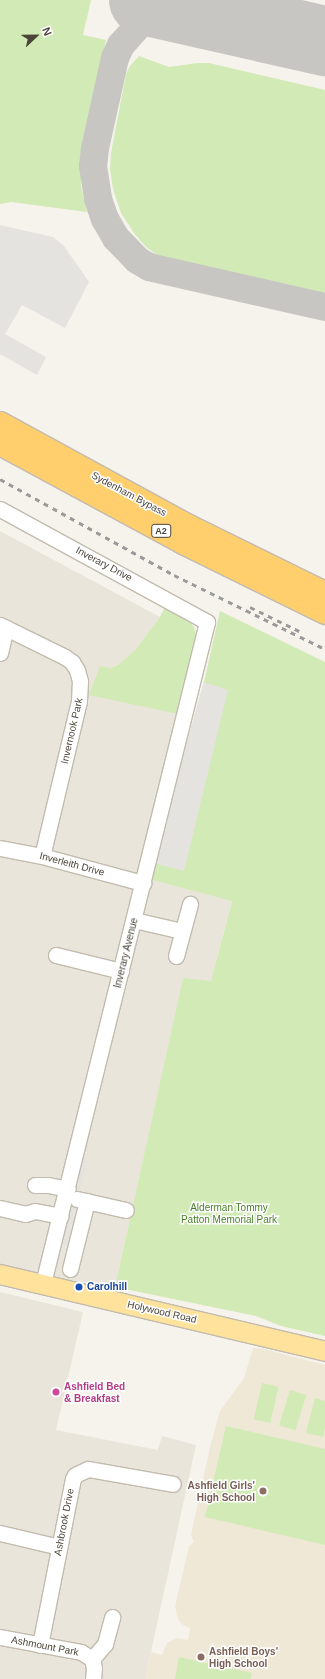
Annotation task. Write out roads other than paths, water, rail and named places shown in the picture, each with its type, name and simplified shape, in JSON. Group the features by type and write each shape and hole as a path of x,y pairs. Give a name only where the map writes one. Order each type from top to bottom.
{"highway":[{"name":"Sydenham Bypass","path":"0,423 191,527 325,593"},
{"name":"Sydenham Bypass","path":"0,444 183,543 325,613"}],"main road":[{"name":"Holywood Road","path":"0,1274 325,1351"}],"street":[{"name":"Inverary Drive","path":"0,509 207,622"},
{"name":"Inverary Avenue","path":"43,1283 67,1193 207,622"},
{"path":"0,653 3,626"},
{"name":"Invernook Park","path":"3,626 72,662 77,670 80,682 79,701 42,856"},
{"name":"Inverleith Drive","path":"0,848 42,856 143,883"},
{"path":"176,956 190,904"},
{"path":"134,920 182,931"},
{"path":"56,955 121,971"},
{"path":"35,1185 48,1185 87,1201 126,1210"},
{"path":"70,1269 87,1201"},
{"path":"0,1208 25,1214 35,1211 61,1216"},
{"name":"Ashbrook Drive","path":"40,1645 73,1479 80,1472 93,1470 173,1484"},
{"path":"0,1533 59,1547"},
{"path":"92,1659 105,1644 112,1617"},
{"name":"Ashmount Park","path":"0,1637 81,1652 92,1659 94,1668 92,1679"}],"railway":[{"path":"0,479 174,575 325,649"},
{"path":"250,607 299,631"}],"place":[{"name":"Carolhill","path":"79,1287"},
{"name":"Ashfield Bed & Breakfast","path":"56,1392"},
{"name":"Ashfield Girls' High School","path":"263,1491"},
{"name":"Ashfield Boys' High School","path":"201,1657"}],"park label":[{"name":"Alderman Tommy Patton Memorial Park","path":"229,1212"}]}
